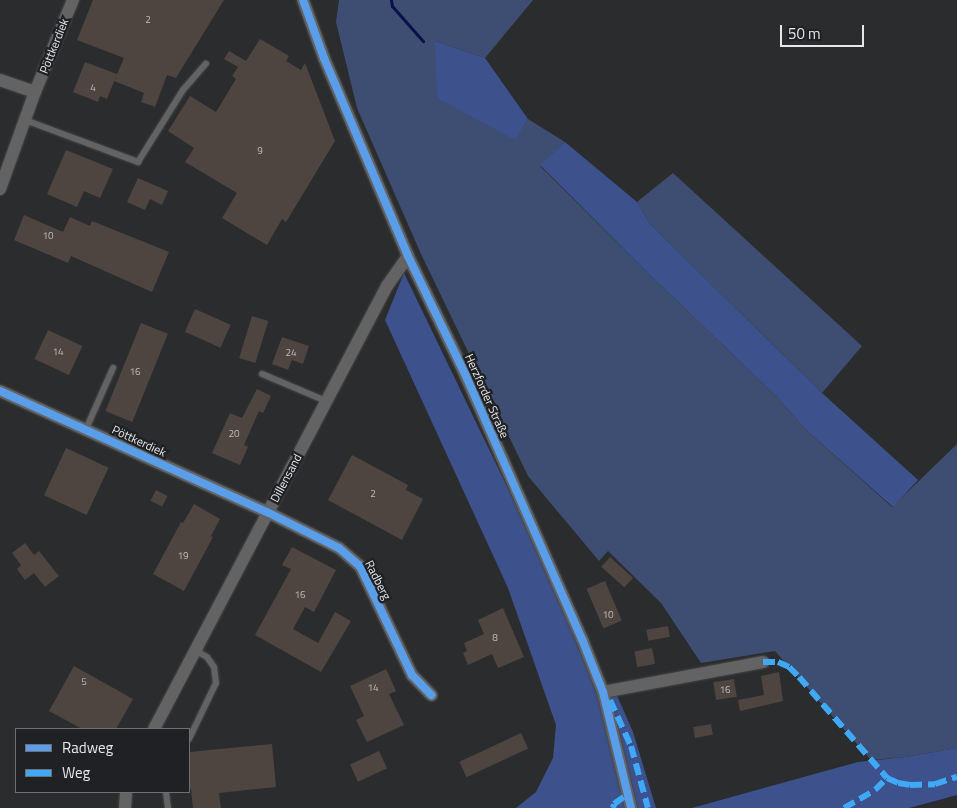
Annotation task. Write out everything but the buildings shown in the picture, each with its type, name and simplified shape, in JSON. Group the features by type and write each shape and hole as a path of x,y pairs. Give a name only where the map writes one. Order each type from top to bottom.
{"street":[{"name":"Pöttkerdiek","path":"0,189 35,92 73,0"},
{"name":"Herzforder Straße","path":"303,0 324,58 408,256 465,374 538,536 603,692 631,808"},
{"path":"0,80 35,92"},
{"name":"Dillensand","path":"155,728 387,286 408,256"},
{"name":"Pöttkerdiek","path":"0,391 268,512"},
{"name":"Radberg","path":"268,512 339,548 360,566 412,675 432,695"},
{"path":"603,692 763,662"},
{"path":"125,808 126,793"}],"lane":[{"path":"25,120 138,162 183,90 206,64"},
{"path":"86,429 113,368"},
{"path":"262,374 326,401"},
{"path":"190,737 216,683 214,667 207,657 195,650"},
{"path":"166,793 168,808"}],"shaded area":[{"path":"339,0 533,0 485,58 435,41 514,140 528,119 565,142 540,166 777,397 805,429 892,507 957,444 957,748 905,757 871,760 775,651 701,663 661,603 608,551 599,561 528,476 421,254 357,108 336,22"},
{"path":"435,41 485,58 528,119 515,140 437,98"},
{"path":"565,142 637,202 650,224 822,393 918,480 893,507 805,429 777,397 650,275 540,165"},
{"path":"673,173 862,346 822,393 650,224 637,202"},
{"path":"404,273 581,640 602,692 615,691 633,732 656,808 516,808 536,792 553,758 556,725 508,588 385,320"},
{"path":"957,748 957,795 909,808 692,808 858,762 905,757"}],"waterway":[{"path":"391,0 392,6 423,41"}],"marked path":[{"path":"763,662 778,662 789,667 887,778 898,783 910,785 935,784 957,777"},
{"path":"610,700 631,746 648,808"},
{"path":"844,808 875,790 887,778"},
{"path":"613,808 614,804 628,794"}],"cycle path":[{"path":"303,0 324,58 408,256 465,374 582,639 603,692 631,808"},
{"path":"0,391 267,512 339,548 360,566 412,675 431,695"}]}
